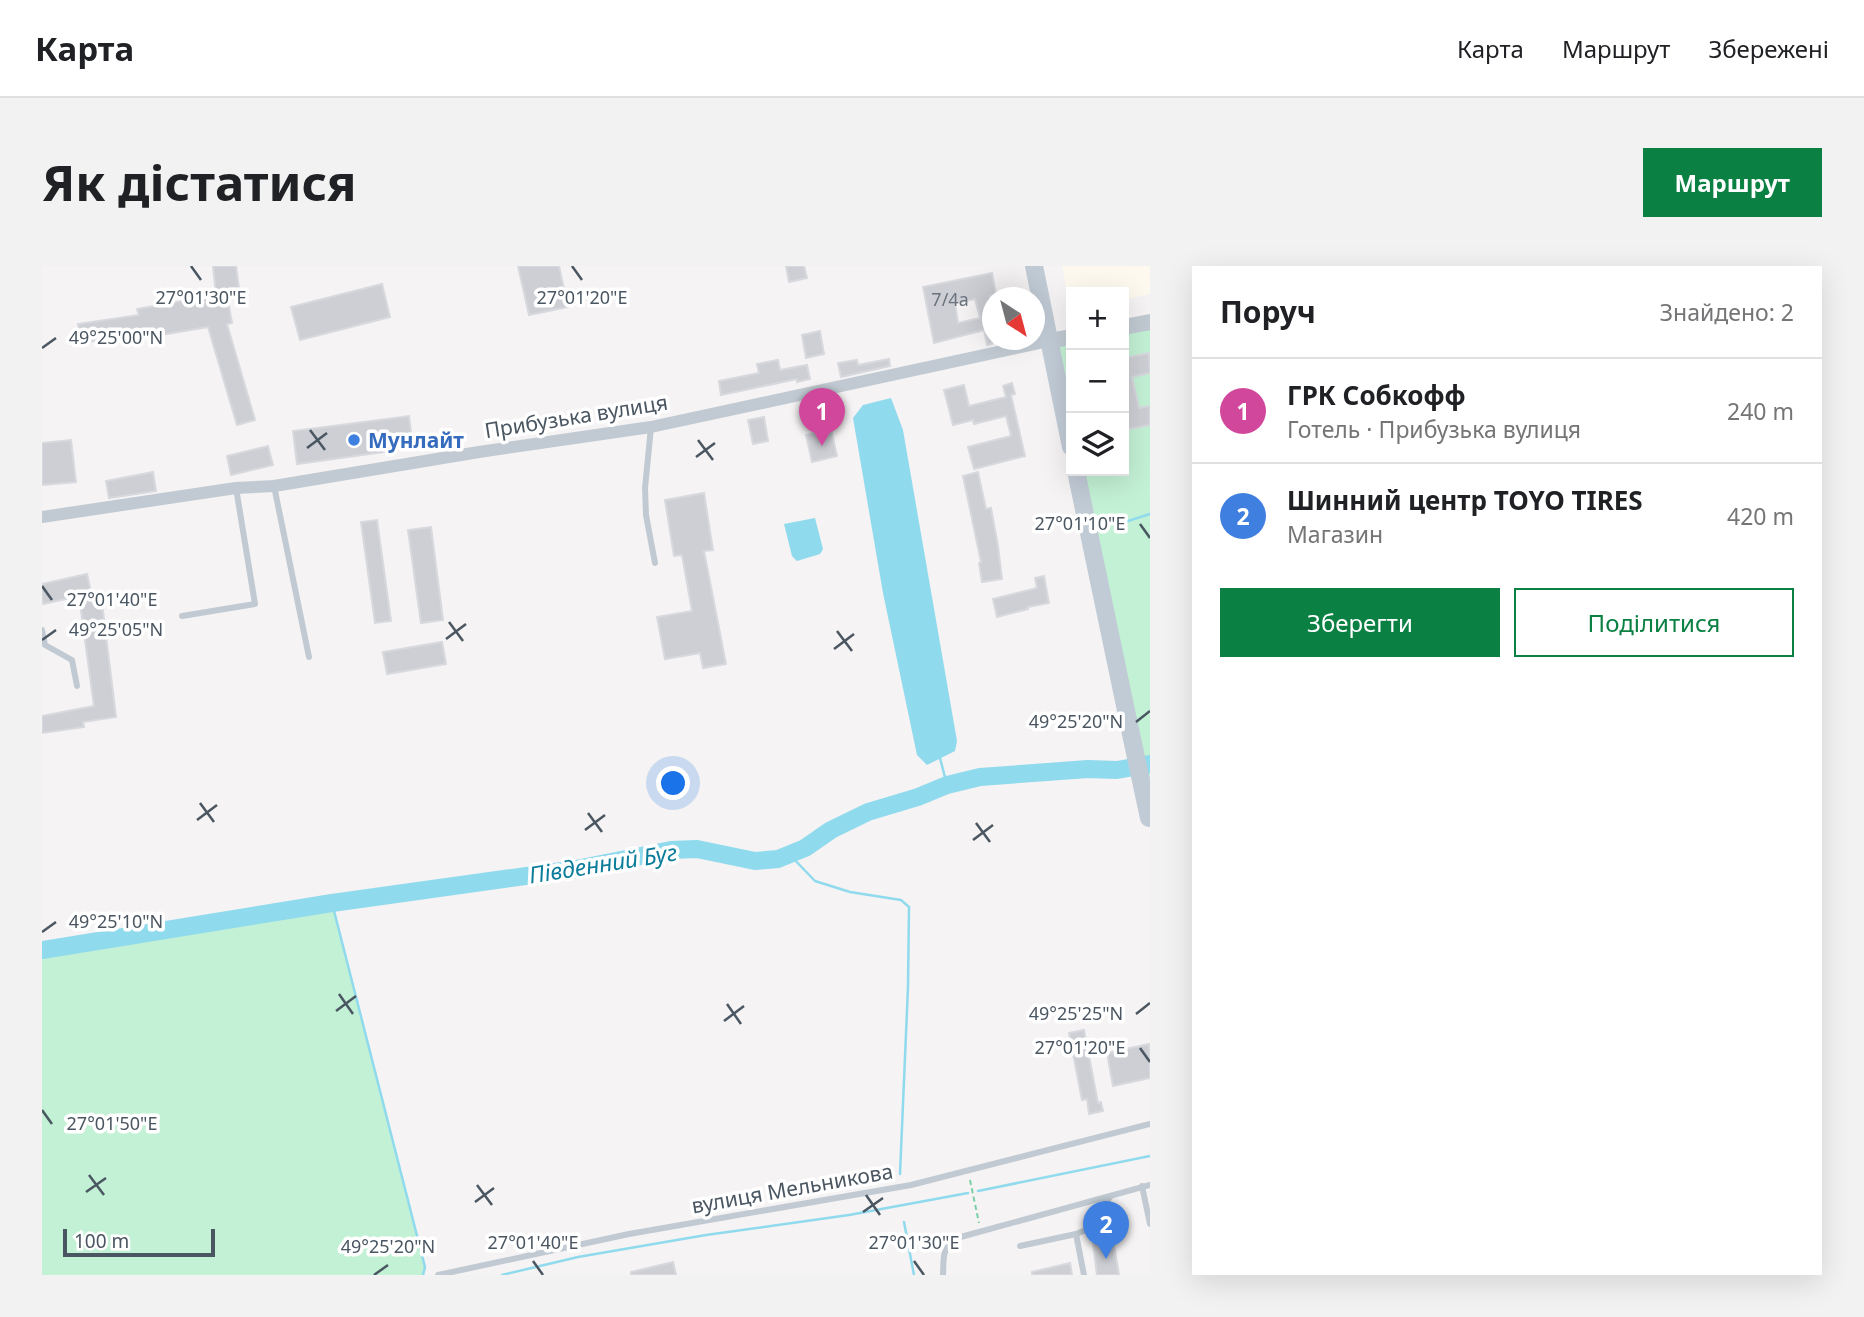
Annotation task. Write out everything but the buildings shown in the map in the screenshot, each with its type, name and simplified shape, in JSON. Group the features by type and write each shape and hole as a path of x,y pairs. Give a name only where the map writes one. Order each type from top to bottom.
{"main road":[{"path":"1034,266 1066,423"},
{"path":"1077,476 1149,820"}],"street":[{"path":"1129,326 1150,323"},
{"name":"Прибузька вулиця","path":"42,517 236,488 274,485 651,427 1066,338"}],"lane":[{"path":"651,427 645,488 646,515 654,563"},
{"path":"274,485 309,657"},
{"path":"182,616 255,604 236,488"},
{"path":"42,630 45,645 72,660 78,686"},
{"name":"вулиця Мельникова","path":"438,1275 629,1234 911,1185 1150,1124"},
{"path":"943,1275 947,1245 957,1238 1150,1185"},
{"path":"1142,1186 1150,1224"},
{"path":"1020,1246 1086,1230 1110,1197"},
{"path":"1076,1234 1084,1275"}],"path":[{"path":"968,1170 981,1231"}],"shaded area":[{"path":"1062,266 1150,266 1150,294 1129,299 1129,287 1066,287"}],"green space":[{"path":"1150,327 1150,803 1082,476 1129,476 1129,331"},
{"path":"1066,343 1066,399 1055,345"},
{"path":"332,903 425,1267 423,1275 42,1275 42,950"}],"water":[{"path":"891,398 903,430 957,741 955,751 927,765 917,755 883,593 853,418 863,405"},
{"path":"815,518 823,549 820,554 797,561 792,556 784,524"}],"waterway":[{"path":"1125,522 1150,514"},
{"path":"940,758 947,785"},
{"name":"Південний Буг","path":"42,950 332,903 576,869 671,850 697,849 755,861 778,859 805,848 831,830 868,812 947,785 980,777 1088,769 1117,770 1150,764"},
{"path":"790,855 815,881 850,892 901,900 909,907 900,1174"},
{"path":"332,903 425,1267 423,1275"},
{"path":"978,1191 1150,1156"},
{"path":"502,1275 578,1257 706,1235 849,1215 968,1193"},
{"path":"904,1222 914,1275"}],"place":[{"name":"Мунлайт","path":"354,440"},
{"name":"ГРК Собкофф","path":"822,446"},
{"name":"Шинний центр TOYO TIRES","path":"1106,1259"}]}
